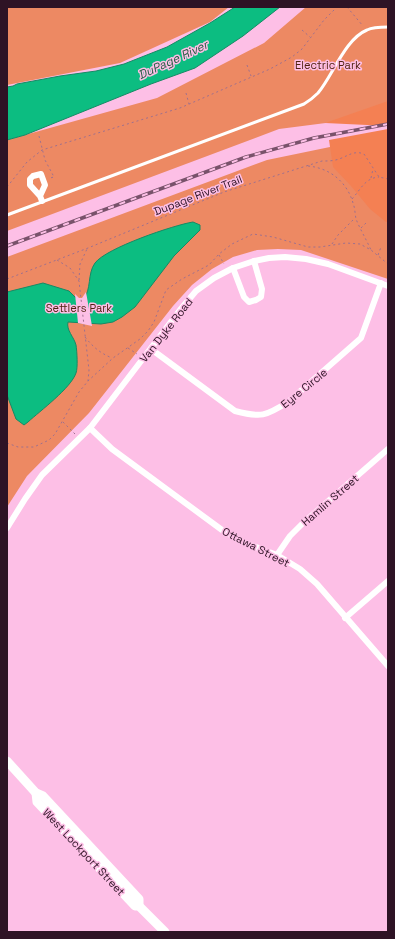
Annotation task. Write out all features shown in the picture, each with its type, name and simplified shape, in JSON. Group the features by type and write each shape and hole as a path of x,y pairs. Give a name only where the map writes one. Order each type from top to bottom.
{"main road":[{"name":"West Lockport Street","path":"7,761 36,793 37,802 135,906 140,906 164,932"}],"street":[{"path":"41,174 44,185 41,199 31,187 30,179 33,176 41,174"},
{"name":"Van Dyke Road","path":"7,528 42,475 90,428 180,310 196,291 214,278 254,260 285,257 306,259 328,264 388,286"},
{"path":"230,270 244,297 249,302 256,300 261,297 262,289 254,260"},
{"name":"Eyre Circle","path":"151,349 235,411 251,415 264,415 288,402 361,338 381,283"},
{"name":"Ottawa Street","path":"90,428 112,449 222,530 240,541 277,555 300,569 316,584 388,666"},
{"name":"Hamlin Street","path":"277,555 290,536 302,524 388,449"},
{"path":"345,618 388,581"}],"lane":[{"path":"7,215 41,199 304,104 319,92 347,48 356,37 366,30 388,27"}],"path":[{"path":"7,187 27,162 42,150 189,105 292,57 302,49 324,20 337,7"},
{"path":"347,7 366,30"},
{"path":"302,30 310,38"},
{"path":"247,65 251,77"},
{"path":"186,93 189,105"},
{"path":"39,136 45,160 54,177 44,181"},
{"name":"Dupage River Trail","path":"7,279 88,248 224,192 322,161 339,159 350,153 358,152 364,154 379,176"},
{"path":"308,166 319,167 334,174 346,186 352,199 356,218 371,250 388,264"},
{"path":"371,178 374,169"},
{"path":"352,199 362,184 371,178 379,176 388,179"},
{"path":"332,245 338,235 356,218"},
{"path":"361,228 366,223"},
{"path":"378,256 381,247"},
{"path":"88,248 80,264 79,281 83,328 89,370 88,381"},
{"path":"219,254 230,270"},
{"path":"57,260 70,268 79,281"},
{"path":"85,336 95,348 104,355 112,358"},
{"path":"127,348 143,359"},
{"path":"62,422 79,437"}],"green space":[{"path":"7,7 229,7 210,22 120,63 7,85"},
{"name":"Electric Park","path":"306,7 388,7 388,115 279,129 7,231 7,140 157,98 264,43"},
{"name":"Settlers Park","path":"388,135 388,279 301,250 257,250 233,257 212,269 192,285 173,306 89,413 27,476 7,507 7,257 267,160"}],"shaded area":[{"path":"388,101 388,126 325,123"},
{"path":"388,129 388,222 386,222 370,209 333,167 329,140"}],"water":[{"name":"DuPage River","path":"235,7 280,7 243,36 195,68 151,84 25,135 7,140 7,87 60,76 96,71 124,64 167,47"},
{"path":"193,222 200,225 200,230 174,256 135,307 113,322 101,324 68,322 68,328 75,342 77,351 77,371 73,379 55,399 24,425 16,419 7,395 7,292 43,283 69,291 78,300 83,300 88,291 93,267 102,257 141,238"}],"pier":[{"path":"86,292 92,326 78,323 75,294 79,298 82,298"}],"railway":[{"path":"7,246 246,157 314,138 388,124"}]}
